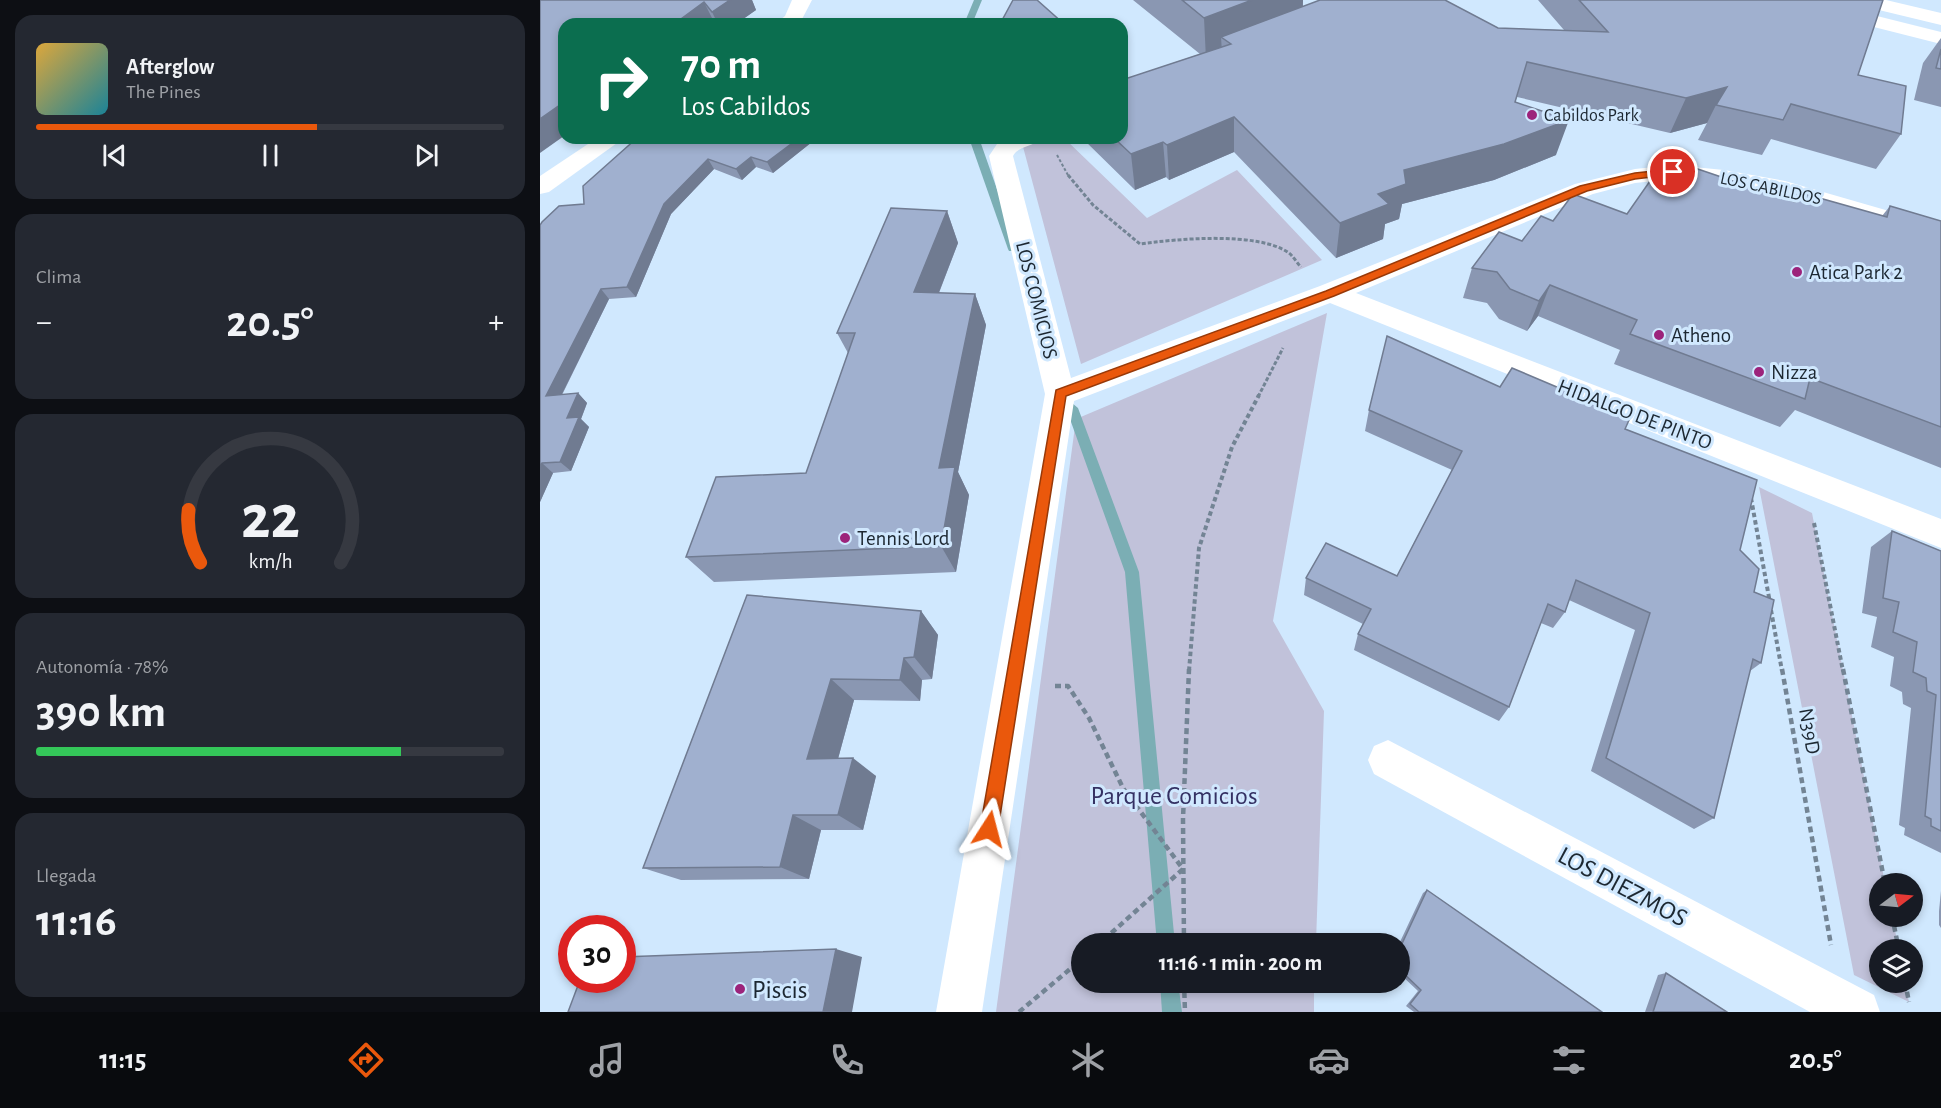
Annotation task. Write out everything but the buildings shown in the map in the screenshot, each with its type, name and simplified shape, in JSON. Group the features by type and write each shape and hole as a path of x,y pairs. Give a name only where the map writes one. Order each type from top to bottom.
{"street":[{"path":"793,18 802,0"},
{"path":"1791,0 1941,38"},
{"path":"1861,0 1941,19"},
{"path":"540,187 603,144"},
{"name":"LOS COMICIOS","path":"959,1012 1060,394 1001,156 1002,150 1012,144"},
{"name":"LOS CABILDOS","path":"1060,394 1330,293 1584,189 1635,176 1673,172 1724,177 1785,188 1941,234"},
{"name":"HIDALGO DE PINTO","path":"1330,293 1941,534"},
{"name":"LOS DIEZMOS","path":"1388,760 1850,1008"}],"path":[{"path":"1054,148 1062,167 1100,214 1140,243 1191,237 1269,244 1289,254 1301,268"},
{"path":"1184,933 1187,696 1199,548 1232,447 1284,346"},
{"name":"N39D","path":"1744,456 1850,1008"},
{"path":"1812,513 1884,873"},
{"path":"1049,685 1068,686 1089,717 1123,788 1183,869"},
{"path":"1111,933 1183,869"},
{"path":"1020,1012 1071,968"},
{"path":"1184,993 1185,1012"},
{"path":"1907,993 1909,1002"}],"green space":[{"path":"1022,144 1070,144 1147,218 1237,170 1322,260 1081,364"},
{"name":"Parque Comicios","path":"1327,313 1273,621 1324,711 1316,933 1071,933 1071,993 1314,993 1314,1012 996,1012 1076,419"},
{"path":"1759,487 1812,513 1883,873 1869,873 1869,927 1894,927 1897,939 1869,939 1869,982 1854,975"},
{"path":"1891,993 1907,993 1909,1002"}],"waterway":[{"path":"970,18 978,0"},
{"path":"976,144 1013,249"},
{"path":"1072,408 1132,572 1165,933"},
{"path":"1170,993 1172,1012"}],"place":[{"name":"Cabildos Park","path":"1532,115"},
{"name":"Atica Park 2","path":"1797,272"},
{"name":"Atheno","path":"1659,335"},
{"name":"Nizza","path":"1759,372"},
{"name":"Tennis Lord","path":"845,538"},
{"name":"Piscis","path":"740,989"}],"route":[{"path":"989,829 1060,394 1330,293 1584,189 1635,176 1673,172"}]}
